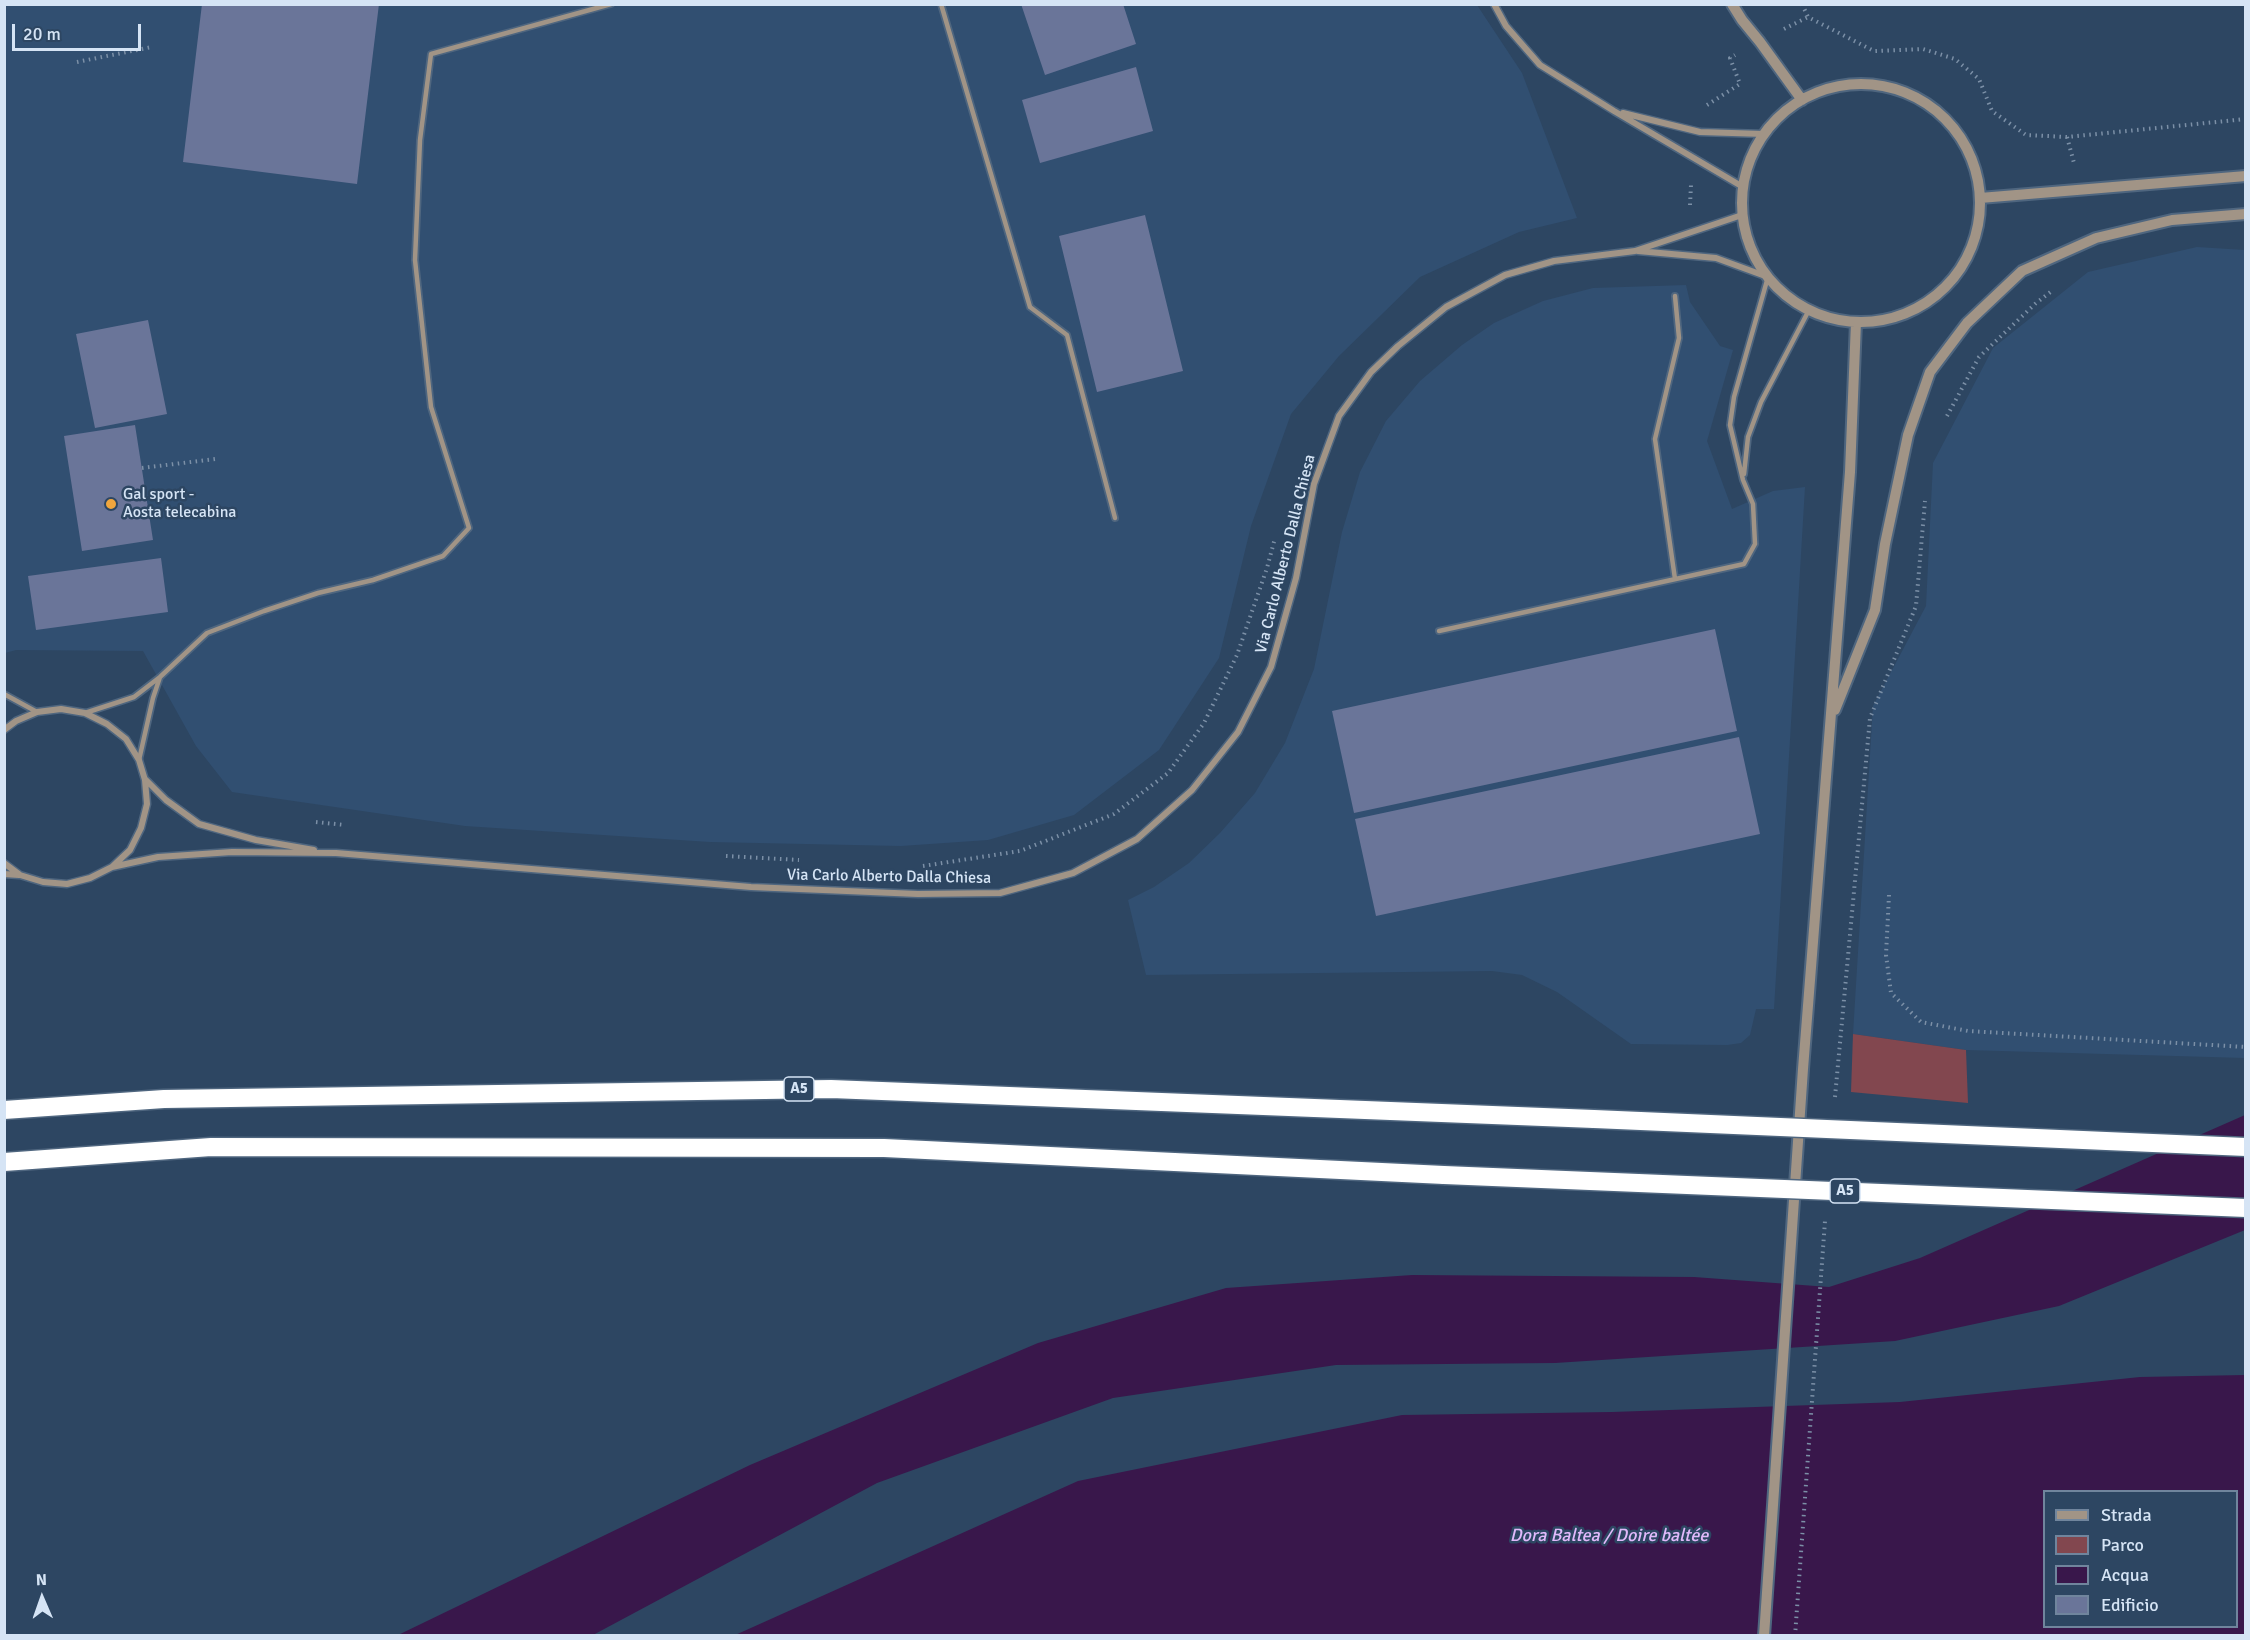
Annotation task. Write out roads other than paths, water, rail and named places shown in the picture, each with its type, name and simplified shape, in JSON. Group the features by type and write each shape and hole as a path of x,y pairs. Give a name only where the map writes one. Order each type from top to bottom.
{"highway":[{"name":"A5","path":"4,1110 164,1099 831,1089 2246,1147"},
{"name":"A5","path":"4,1162 211,1147 884,1148 1444,1175 2246,1208"}],"street":[{"path":"1494,4 1506,26 1540,65 1743,187"},
{"path":"1732,4 1802,100"},
{"path":"1872,85 1907,93 1930,106 1951,124 1966,147 1976,171 1980,198 1978,226 1970,253 1954,277 1935,297 1911,311 1884,320 1856,322 1832,319 1809,310 1791,300 1768,277 1750,248 1742,214 1743,187 1750,159 1764,134 1781,115 1802,100 1827,89 1872,85"},
{"path":"1614,111 1700,132 1764,134"},
{"path":"1980,198 2246,176"},
{"name":"Via Carlo Alberto Dalla Chiesa","path":"112,867 158,856 232,852 336,853 751,887 918,894 1000,893 1073,873 1137,839 1192,790 1238,732 1271,666 1296,578 1314,484 1339,416 1371,372 1398,346 1446,307 1505,275 1554,261 1635,250 1742,214"},
{"path":"1831,722 1875,610 1885,544 1908,435 1930,372 1967,324 2022,271 2096,238 2172,220 2246,214"},
{"name":"Via Carlo Alberto Dalla Chiesa","path":"1635,250 1716,258 1768,277"},
{"path":"1764,1635 1803,1069 1850,471 1856,322"},
{"path":"4,730 16,721 37,712 61,710 85,713 107,724 126,740 139,760 145,780 147,804 141,828 129,850 112,867 90,878 66,884 4,874"},
{"name":"Via Carlo Alberto Dalla Chiesa","path":"145,780 166,800 199,824 256,840 336,853"},
{"path":"4,863 20,875"}],"lane":[{"path":"85,713 134,697 160,677 207,633 307,597 373,580 443,556 469,528 431,407 415,260 420,140 431,54 611,4"},
{"path":"941,4 1030,308 1067,335 1115,518"},
{"path":"1439,631 1744,564 1755,544 1753,504 1743,480 1730,425 1734,397 1768,277"},
{"path":"1675,296 1679,338 1655,439 1675,579"},
{"path":"1743,480 1748,437 1761,402 1809,310"},
{"path":"139,760 160,677"},
{"path":"4,694 37,712"}],"water":[{"path":"2245,1115 2245,1230 2059,1306 1895,1341 1555,1363 1336,1365 1113,1398 877,1483 593,1635 396,1636 750,1465 1038,1343 1226,1288 1412,1275 1694,1277 1829,1287 1920,1258"},
{"name":"Dora Baltea / Doire baltée","path":"2245,1375 2245,1635 733,1636 1078,1481 1402,1415 1612,1412 1900,1402 2140,1377"}],"place":[{"name":"Gal sport - Aosta telecabina","path":"111,504"}]}
